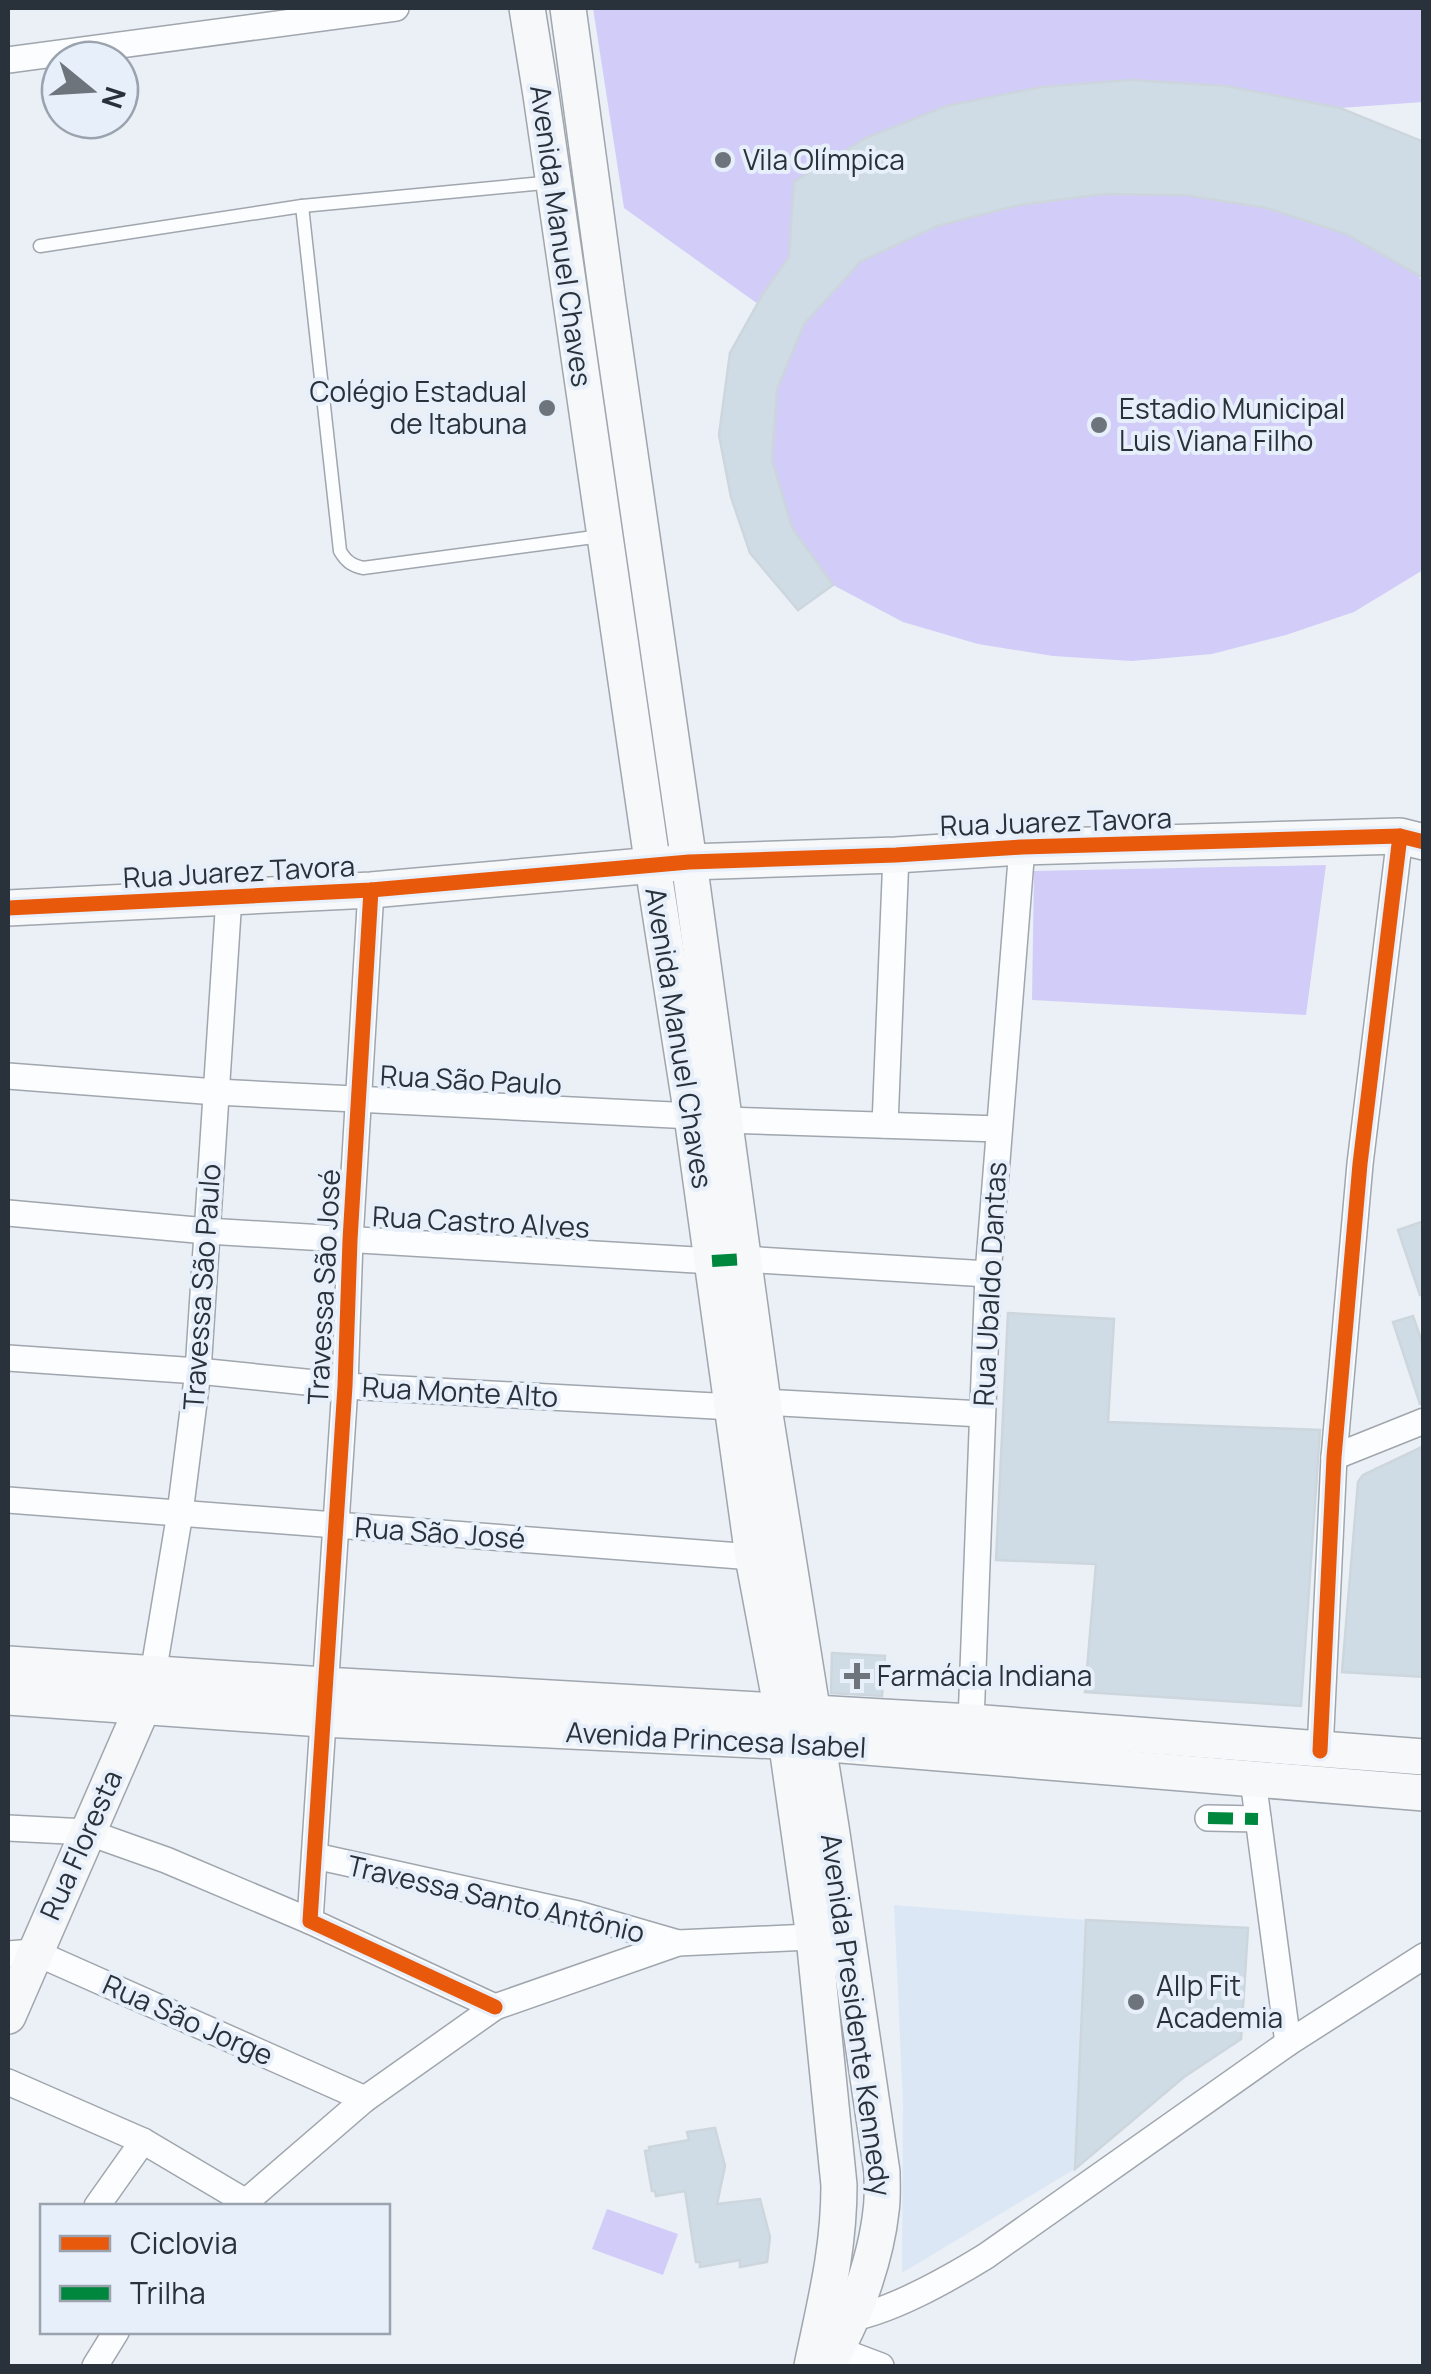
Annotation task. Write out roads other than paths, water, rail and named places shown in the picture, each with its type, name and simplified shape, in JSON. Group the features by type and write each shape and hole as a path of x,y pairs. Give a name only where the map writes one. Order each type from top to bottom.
{"main road":[{"name":"Avenida Manuel Chaves","path":"526,8 653,867 708,1118"},
{"name":"Avenida Manuel Chaves","path":"568,8 689,862 708,1118 727,1260 799,1728"},
{"name":"Rua Juarez Tavora","path":"8,908 370,890 689,862 1022,847 1417,841"},
{"name":"Avenida Manuel Chaves","path":"748,1405 754,1557 799,1728"},
{"name":"Avenida Princesa Isabel","path":"8,1664 148,1690 799,1728 1254,1780 1424,1793"},
{"name":"Avenida Princesa Isabel","path":"8,1697 148,1690"},
{"name":"Rua Floresta","path":"8,2016 21,1953 87,1832 148,1690"},
{"name":"Avenida Princesa Isabel","path":"799,1728 971,1722 1424,1757"},
{"name":"Avenida Presidente Kennedy","path":"799,1728 830,1936 882,2172 881,2211 873,2254 827,2344"}],"street":[{"path":"8,60 396,8"},
{"path":"1320,1751 1334,1457 1360,1164 1417,841"},
{"name":"Rua Ubaldo Dantas","path":"971,1722 988,1274 1022,847"},
{"path":"885,1125 896,855"},
{"name":"Travessa São José","path":"323,1702 345,1386 370,890"},
{"name":"Travessa São Paulo","path":"148,1690 180,1514 198,1372 229,898"},
{"name":"Rua São Paulo","path":"8,1076 216,1092 999,1130"},
{"name":"Rua Castro Alves","path":"8,1213 350,1240 988,1274"},
{"name":"Rua Monte Alto","path":"8,1358 345,1386 982,1414"},
{"path":"1334,1457 1424,1421"},
{"name":"Rua São José","path":"8,1500 754,1557"},
{"path":"310,1922 323,1702"},
{"path":"1254,1780 1288,2043"},
{"path":"1208,1818 1258,1819"},
{"path":"8,1828 87,1832 166,1860 495,2007"},
{"name":"Travessa Santo Antônio","path":"315,1856 578,1914 678,1943"},
{"path":"8,2082 143,2141 243,2204 366,2098 495,2007 678,1943 830,1936"},
{"name":"Rua São Jorge","path":"21,1953 366,2098"},
{"path":"827,2344 986,2256 1288,2043 1424,1956"},
{"path":"98,2204 143,2141"},
{"path":"95,2366 115,2334"},
{"path":"827,2344 881,2366"}],"lane":[{"path":"40,246 302,206 592,178"},
{"path":"302,206 340,551 346,560 363,568 606,535"}],"place":[{"name":"Vila Olímpica","path":"723,160"},
{"name":"Colégio Estadual de Itabuna","path":"547,408"},
{"name":"Estadio Municipal Luis Viana Filho","path":"1099,425"},
{"name":"Farmácia Indiana","path":"857,1676"},
{"name":"Allp Fit Academia","path":"1136,2002"}]}
